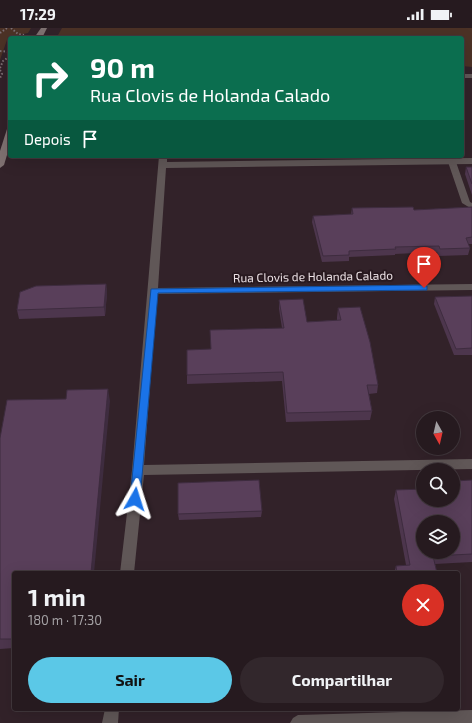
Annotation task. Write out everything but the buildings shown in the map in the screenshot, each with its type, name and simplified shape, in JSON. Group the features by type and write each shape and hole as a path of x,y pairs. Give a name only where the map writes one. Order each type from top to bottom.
{"main road":[{"path":"0,165 8,138"}],"street":[{"path":"127,571 154,291 163,161 472,162"},
{"name":"Rua Clovis de Holanda Calado","path":"154,291 472,287"},
{"path":"138,470 472,464"},
{"path":"110,723 112,711"},
{"path":"298,723 472,718"}],"lane":[{"path":"452,162 466,203 472,207"}],"path":[{"path":"0,33 7,28"},
{"path":"0,78 2,74 0,69 3,61 8,57"}],"shaded area":[{"path":"0,28 31,28 28,33 8,36 0,60"},
{"path":"62,28 472,28 472,67 464,66 464,36 58,35"}],"route":[{"path":"135,499 154,291 424,288"}]}
